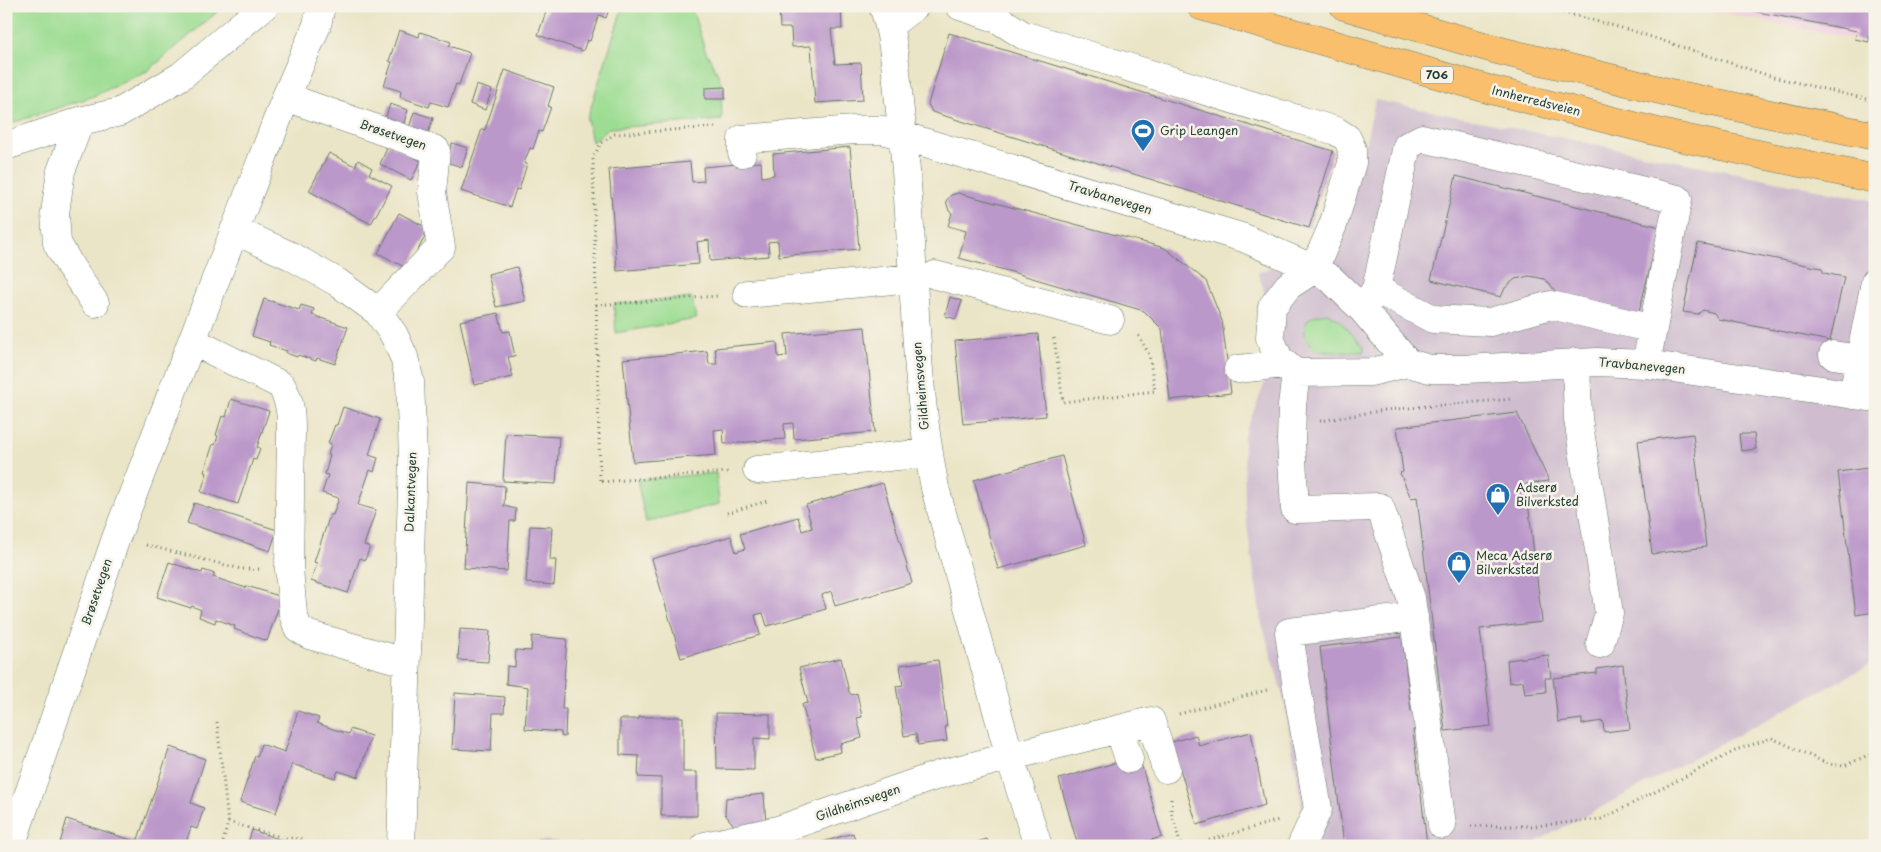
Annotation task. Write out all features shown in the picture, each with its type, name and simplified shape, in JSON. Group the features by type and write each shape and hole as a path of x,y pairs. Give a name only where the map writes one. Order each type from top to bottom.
{"highway":[{"name":"Innherredsveien","path":"1201,6 1491,90 1674,136 1875,179"},
{"path":"1344,6 1520,56 1693,98 1875,136"}],"street":[{"path":"6,146 80,122 120,112 181,76 264,6"},
{"name":"Brøsetvegen","path":"11,846 116,538 286,97 317,25 321,6"},
{"path":"886,16 915,6"},
{"path":"960,6 996,18 1023,35 1336,131 1347,138 1352,149 1352,163 1333,225 1314,269 1288,286 1272,307 1270,338 1279,359 1291,369 1292,406 1290,442 1295,509 1380,507 1411,598 1442,825"},
{"name":"Gildheimsvegen","path":"886,16 904,136 908,180 924,276 922,409 928,453 935,488 1010,756 1038,846"},
{"name":"Brøsetvegen","path":"286,97 436,150 432,192 441,247 378,312"},
{"path":"80,122 61,171 55,212 57,243 95,303"},
{"name":"Travbanevegen","path":"742,153 742,139 854,130 883,130 1244,238 1314,269 1369,299 1408,363"},
{"path":"1646,364 1661,323 1678,199 1422,138 1407,146 1369,299 1433,319 1490,322 1551,305 1661,323"},
{"name":"Dalkantvegen","path":"234,230 291,256 337,282 378,312 394,335 404,356 410,382 413,457 405,662 401,846"},
{"path":"748,294 924,276 1050,304 1110,320"},
{"path":"1864,396 1860,359 1875,282"},
{"path":"192,341 281,386 286,394 291,408 289,568 293,614 298,628 309,635 405,662"},
{"path":"1833,355 1860,359"},
{"path":"1576,362 1578,419 1609,613 1600,644"},
{"name":"Travbanevegen","path":"1238,368 1371,372 1408,363 1430,369 1466,369 1576,362 1646,364 1864,396"},
{"path":"757,470 928,453"},
{"path":"1301,846 1318,809 1289,632 1414,616"},
{"path":"1010,756 1151,721 1166,770"},
{"path":"1120,728 1129,759"},
{"name":"Gildheimsvegen","path":"705,846 778,830 941,774 1010,756"}],"path":[{"path":"1539,6 1633,31 1773,77 1875,101"},
{"path":"716,473 600,482 593,158 601,143 615,134 721,126"},
{"path":"596,305 692,298"},
{"path":"1050,304 1063,402 1155,391 1149,354 1134,328 1110,320"},
{"path":"1292,406 1305,416 1321,421 1385,410 1515,399"},
{"path":"116,538 241,569 289,568"},
{"path":"1151,721 1296,682"},
{"path":"217,722 228,822 222,846"},
{"path":"1442,825 1534,826 1602,819 1739,749 1772,738 1828,764 1844,766 1875,752"},
{"path":"1201,846 1207,841 1318,809"},
{"path":"228,822 284,838 305,839"}],"shaded area":[{"path":"1690,6 1875,6 1875,43"},
{"path":"1375,100 1875,201 1875,662 1528,846 1309,846 1283,696 1261,620 1245,512 1244,436 1271,367 1265,294 1258,273 1341,236 1362,160"}],"green space":[{"path":"6,6 224,6 149,70 94,96 6,125"},
{"path":"623,6 688,6 693,12 705,50 721,83 722,120 609,128 592,142 587,119"},
{"path":"692,298 696,319 616,333 614,304"},
{"path":"1327,313 1338,319 1364,347 1363,352 1320,351 1312,348 1305,336 1306,323 1317,315"},
{"path":"716,473 719,504 646,522 637,480"}],"building":[{"path":"548,6 610,6 606,18 599,15 590,41 587,40 583,51 538,35"},
{"path":"779,6 841,6 842,29 831,29 835,64 861,63 863,100 815,103 811,46 792,47 791,28 780,28"},
{"path":"1743,6 1875,6 1875,34 1870,33 1869,42 1855,39 1857,31 1742,9"},
{"path":"399,30 419,37 420,32 451,42 449,46 470,53 459,85 456,84 448,107 431,102 429,107 400,97 401,91 384,86 392,62 389,61"},
{"name":"Grip Leangen","path":"949,33 1333,151 1309,228 932,112 928,104"},
{"path":"505,70 554,87 548,106 551,107 542,132 539,131 533,149 530,148 524,163 527,164 519,190 516,189 510,207 461,191 482,129 485,130"},
{"path":"476,85 492,90 485,110 470,104"},
{"path":"725,87 725,99 705,99 705,88"},
{"path":"390,104 408,110 402,129 384,123"},
{"path":"414,112 433,118 427,137 408,131"},
{"path":"452,143 468,148 462,167 446,162"},
{"path":"389,144 421,161 411,180 380,164"},
{"path":"850,147 859,249 779,256 778,241 768,242 769,256 710,261 709,240 697,242 699,264 617,271 609,169 690,162 692,182 704,181 703,167 761,162 762,177 774,175 773,154"},
{"path":"329,153 355,166 358,160 372,168 369,174 392,186 371,224 309,191"},
{"path":"1456,176 1660,227 1638,316 1558,296 1544,279 1535,277 1529,276 1515,279 1505,288 1501,297 1431,280"},
{"path":"958,193 1165,248 1206,281 1222,321 1231,393 1170,400 1162,329 1144,311 959,258 966,231 948,226 952,213 949,211 946,201 951,195"},
{"path":"399,213 429,229 408,269 378,253"},
{"path":"1698,243 1821,268 1824,273 1844,277 1830,341 1718,319 1714,313 1703,310 1698,314 1683,312"},
{"path":"517,267 525,301 496,307 488,274"},
{"path":"950,297 962,301 956,319 945,316"},
{"path":"264,299 299,310 301,305 314,309 312,315 348,327 335,364 317,358 316,361 298,355 297,357 286,353 287,351 269,345 270,342 252,336"},
{"path":"498,313 503,332 510,331 515,356 508,357 513,377 474,385 460,321"},
{"path":"865,327 875,432 794,439 793,423 784,424 785,439 724,444 723,429 714,430 716,455 633,462 623,359 707,351 709,364 717,364 715,348 777,342 778,357 787,356 785,334"},
{"path":"1038,334 1046,416 963,424 955,341"},
{"path":"231,399 269,411 257,447 260,448 256,460 253,459 238,504 201,492 207,473 204,472 213,444 215,445 218,436 216,435 222,416 226,417"},
{"path":"343,407 380,419 369,455 378,458 374,472 370,470 358,505 376,510 364,545 370,547 365,560 360,558 348,593 311,581 317,563 314,562 330,515 333,515 339,498 322,493 328,475 325,474 331,444 328,443"},
{"path":"1517,413 1549,481 1526,484 1542,622 1480,629 1491,726 1445,731 1417,497 1411,498 1400,473 1403,472 1397,427"},
{"path":"506,434 559,437 556,484 503,481"},
{"path":"1693,434 1706,547 1652,554 1638,441"},
{"path":"1739,434 1754,434 1756,449 1741,451"},
{"path":"1062,456 1086,545 998,569 974,480"},
{"path":"1875,467 1875,612 1856,615 1838,472"},
{"path":"469,483 505,486 504,506 516,509 515,521 510,521 507,571 464,568"},
{"path":"883,483 912,583 835,606 831,591 822,595 826,609 767,626 763,613 755,615 760,635 681,658 652,559 731,536 736,552 745,549 740,534 798,517 802,531 812,528 806,505"},
{"path":"194,503 277,530 270,551 187,523"},
{"path":"530,526 552,527 550,560 556,560 554,585 526,583"},
{"path":"169,562 202,573 203,570 215,574 213,577 282,597 267,641 234,629 235,626 216,619 215,623 199,617 201,610 192,606 191,608 157,597"},
{"path":"460,629 490,631 488,662 458,660"},
{"path":"532,636 567,639 562,709 566,709 565,737 561,736 561,732 525,729 528,687 506,684 507,666 515,667 516,650 531,651"},
{"path":"1402,637 1411,711 1417,711 1419,729 1413,730 1427,844 1411,846 1344,846 1320,647"},
{"path":"1548,655 1551,678 1545,678 1546,692 1525,694 1523,681 1509,683 1507,660"},
{"path":"841,658 849,692 852,695 857,693 862,717 857,718 862,738 840,744 841,752 816,758 802,704 808,703 799,668"},
{"path":"938,660 947,726 945,726 947,741 918,745 916,734 904,736 896,686 903,685 900,665"},
{"path":"1623,665 1630,729 1604,732 1603,721 1582,724 1582,719 1558,722 1553,678 1597,673 1597,669"},
{"path":"455,693 505,697 504,713 493,713 491,751 452,749"},
{"path":"298,711 319,718 317,723 333,729 349,734 350,729 371,736 358,777 338,771 335,778 292,764 276,813 240,802 255,756 257,757 261,744 285,752"},
{"path":"716,713 770,714 770,739 754,738 754,770 717,769"},
{"path":"639,717 683,717 683,772 697,772 697,816 661,816 661,778 638,777 639,756 620,755 620,719 639,719"},
{"path":"1251,732 1265,805 1197,825 1172,742 1196,735 1199,746"},
{"path":"170,747 205,759 191,803 204,808 197,829 191,827 185,846 59,846 67,819 137,842"},
{"path":"1139,756 1162,837 1128,846 1078,846 1059,779"},
{"path":"764,794 766,824 735,827 725,814 726,798"},
{"path":"252,830 293,844 292,846 247,846"},
{"path":"853,833 857,846 820,846 819,843"},
{"path":"987,839 989,846 967,846 967,845"},
{"path":"539,841 582,843 582,846 539,846"}],"place":[{"name":"Grip Leangen","path":"1143,152"},
{"name":"Adserø Bilverksted","path":"1498,516"},
{"name":"Meca Adserø Bilverksted","path":"1459,584"}]}
